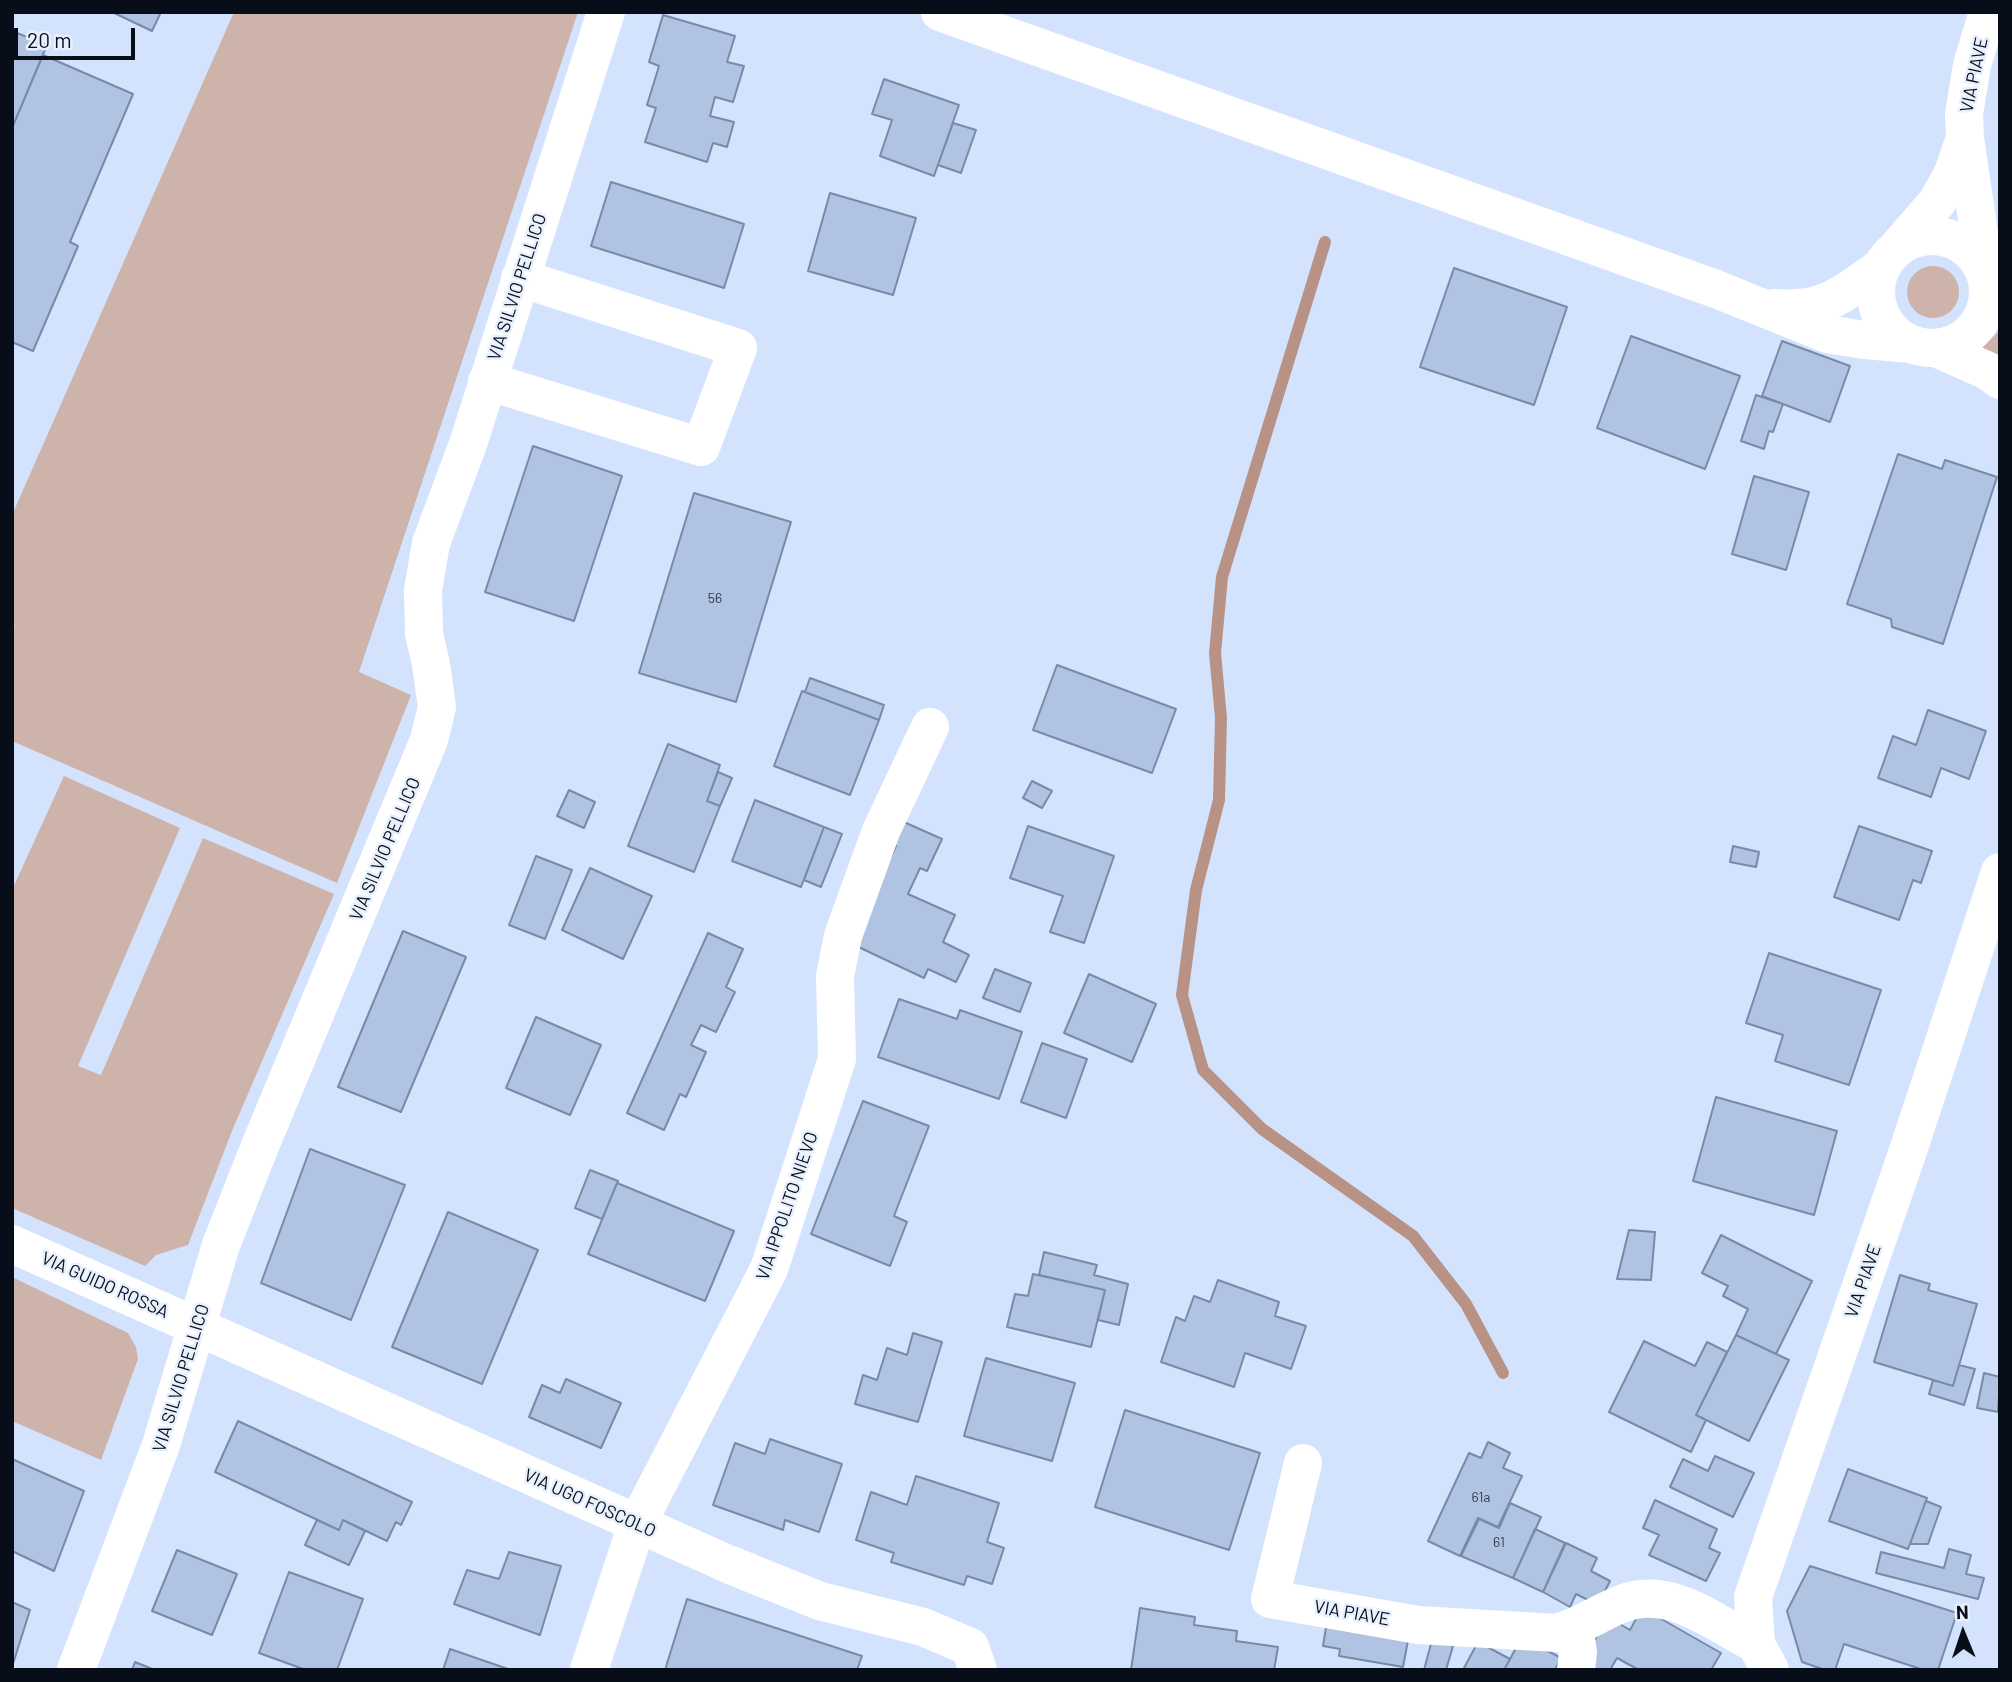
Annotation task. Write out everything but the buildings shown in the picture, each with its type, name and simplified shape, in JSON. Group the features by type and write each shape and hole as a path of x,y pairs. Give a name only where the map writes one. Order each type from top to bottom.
{"street":[{"name":"VIA SILVIO PELLICO","path":"76,1670 161,1446 221,1245 429,740 437,707 424,634 423,590 431,543 468,444 606,12"},
{"path":"940,12 1716,289 1758,307 1827,334 1924,346 1952,345 1966,337 1977,326 1984,312 1989,283 1972,251 1944,236 1927,236 1912,239 1829,303 1796,310 1758,307"},
{"name":"VIA PIAVE","path":"1989,12 1972,65 1964,114 1981,247 1989,283"},
{"name":"VIA PIAVE","path":"1889,257 1937,202 1953,173 1965,138"},
{"path":"1889,257 1876,283 1876,299 1880,313 1893,332 1989,371 2000,380"},
{"path":"487,381 701,447 738,348 520,278"},
{"name":"VIA IPPOLITO NIEVO","path":"589,1670 637,1524 769,1269 836,1059 835,976 843,936 881,831 930,727"},
{"name":"VIA PIAVE","path":"1763,1657 1753,1597 1993,921 2000,872"},
{"name":"VIA GUIDO ROSSA","path":"12,1244 197,1326"},
{"name":"VIA UGO FOSCOLO","path":"197,1326 637,1524 820,1601 922,1627 970,1647 978,1670"},
{"name":"VIA PIAVE","path":"1303,1463 1270,1599 1418,1625 1558,1633 1622,1604 1642,1599 1661,1599 1700,1612 1763,1657"},
{"path":"1574,1628 1578,1652 1576,1670"}],"shaded area":[{"path":"234,12 578,12 359,672 411,695 337,883 12,741 12,632 15,626 12,624 12,515"},
{"path":"1933,266 1952,273 1959,292 1952,311 1933,318 1914,311 1907,292 1914,273"},
{"path":"2000,330 2000,366 1968,354 1986,344"},
{"path":"64,776 180,828 78,1066 101,1075 203,838 334,894 232,1131 188,1245 156,1255 145,1266 12,1208 12,890"},
{"path":"12,1277 128,1333 136,1347 138,1359 101,1460 12,1421"}],"waterway":[{"path":"1325,242 1222,577 1215,653 1221,718 1219,800 1196,890 1182,995 1203,1070 1262,1129 1413,1236 1466,1304 1503,1373"}]}
